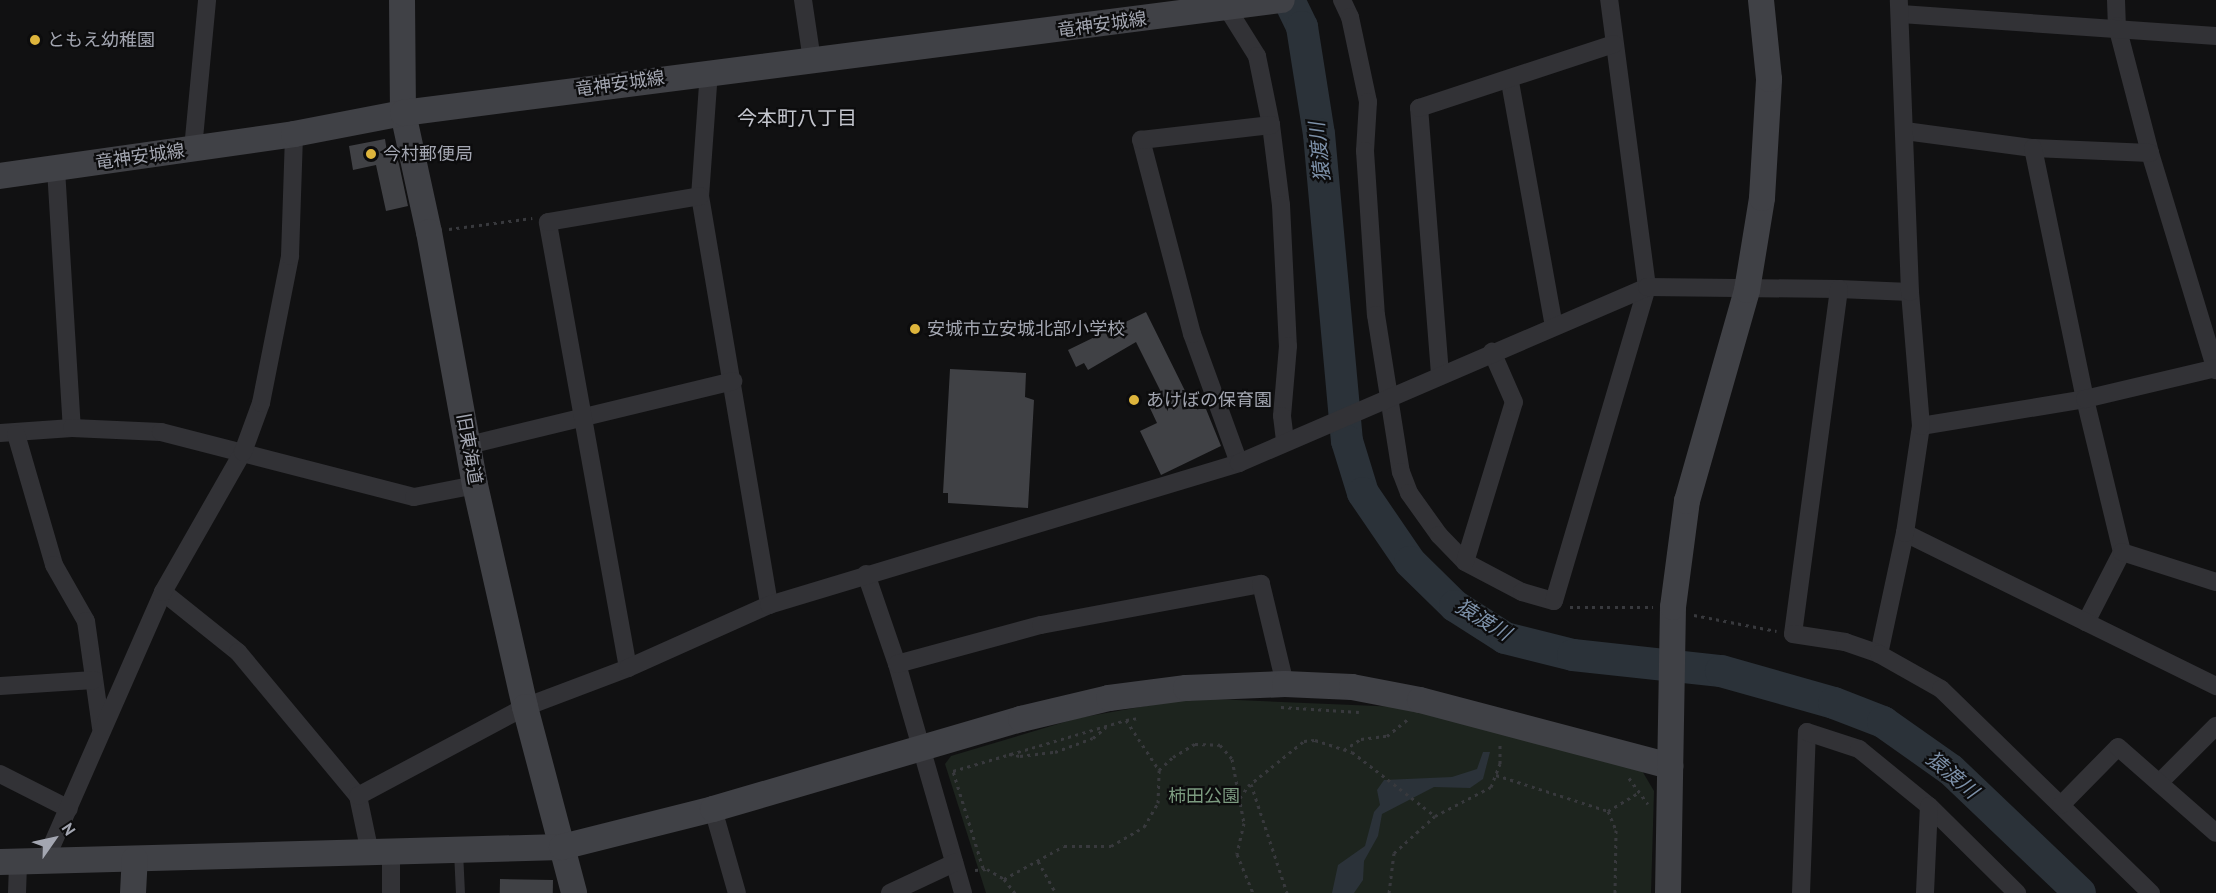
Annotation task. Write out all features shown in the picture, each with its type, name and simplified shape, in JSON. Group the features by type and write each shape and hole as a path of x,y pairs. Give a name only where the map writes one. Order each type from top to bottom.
{"street":[{"path":"193,149 207,0"},
{"name":"旧東海道","path":"402,0 403,113 429,232 475,485 525,707 574,893"},
{"path":"803,0 812,60"},
{"name":"竜神安城線","path":"0,176 56,170 294,134 403,113 709,71 1104,26 1230,3 1282,0"},
{"path":"1342,0 1350,17 1368,102 1365,151 1384,398 1401,472 1409,493 1439,535 1465,562 1521,592 1554,601 1647,287 1609,0"},
{"path":"1668,893 1672,613 1687,501 1747,290 1762,198 1769,79 1761,0"},
{"path":"1921,426 2085,399 2216,369 2150,153 2117,26 2116,0"},
{"path":"1230,3 1257,56 1271,125 1281,205 1287,334 1282,416 1292,438"},
{"path":"1879,654 1905,533 1921,426 1910,292 1900,7 2216,36"},
{"path":"1440,374 1419,108 1509,82 1614,44"},
{"path":"709,71 700,196 770,605"},
{"path":"1509,82 1554,326"},
{"path":"1239,463 1192,334 1141,140 1271,125"},
{"path":"1905,131 2033,148 2150,153"},
{"path":"45,861 69,809 101,728 163,592 243,452 261,403 290,256 294,134"},
{"path":"2033,148 2085,399 2122,552 2086,622"},
{"path":"56,170 72,428"},
{"path":"628,668 548,222 700,196"},
{"path":"358,796 525,707 628,668 770,605 866,573 1239,463 1384,398 1647,287 1910,292"},
{"path":"1839,289 1793,634 1845,642 1879,654 1941,689 2151,893"},
{"path":"1465,562 1514,402 1492,352"},
{"path":"469,445 584,419 733,381"},
{"path":"101,728 86,621 54,566 8,434 72,428 161,432 414,497 475,485"},
{"path":"1905,533 2216,686"},
{"path":"2122,552 2216,582"},
{"path":"866,573 897,664 920,751 963,893"},
{"path":"897,664 1041,625 1261,584 1285,684"},
{"path":"163,592 238,652 358,796 380,853 391,893"},
{"path":"0,686 94,681"},
{"path":"17,893 9,862 562,847 713,809 920,751 1021,719 1109,698 1186,687 1285,684 1352,687 1420,700 1670,766"},
{"path":"2159,783 2216,726"},
{"path":"1801,893 1807,732 1859,748 1929,806 2017,893"},
{"path":"2061,805 2118,747 2216,834"},
{"path":"0,774 69,809"},
{"path":"1924,893 1929,806"},
{"path":"713,809 737,893"},
{"path":"133,893 135,859"},
{"path":"890,893 956,869"}],"lane":[{"path":"458,851 460,893"}],"path":[{"path":"429,232 539,217 548,222"},
{"path":"1274,707 1366,712"},
{"path":"1344,750 1361,739 1387,736 1411,715 1400,714"},
{"path":"983,868 953,771 1126,720 1149,716"},
{"path":"1004,879 1064,846 1111,846 1144,827 1158,803 1159,770 1126,720"},
{"path":"1009,754 1020,756 1055,752 1093,738 1107,726"},
{"path":"1489,738 1511,744"},
{"path":"1240,798 1251,784 1304,741 1344,750 1379,770 1435,816"},
{"path":"1389,893 1394,853 1435,816 1491,787 1496,775 1500,741"},
{"path":"1159,770 1195,744 1220,745 1233,759 1244,823 1237,854 1253,893"},
{"path":"1496,775 1608,811 1640,792"},
{"path":"1619,776 1630,779 1640,792 1648,804 1647,815"},
{"path":"1251,784 1287,893"},
{"path":"1608,811 1616,830 1615,893"},
{"path":"1038,860 1056,893"},
{"path":"956,869 983,868 1004,879 1015,893"}],"green space":[{"name":"柿田公園","path":"1191,698 1400,707 1641,769 1654,791 1651,893 986,893 945,764 951,756 1078,718"}],"shaded area":[{"path":"1483,752 1490,752 1483,779 1470,788 1434,787 1382,814 1378,836 1364,861 1363,880 1354,893 1332,893 1338,865 1365,846 1374,812 1380,805 1377,790 1384,780 1452,777 1477,769"}],"building":[{"path":"385,139 387,152 394,151 399,164 408,206 386,211 376,165 353,170 349,146"},
{"name":"あけぼの保育園","path":"1146,312 1194,409 1206,409 1221,446 1161,475 1140,431 1157,423 1149,406 1164,398 1136,342 1088,370 1084,363 1076,367 1068,350"},
{"path":"950,369 1026,373 1025,397 1034,400 1028,508 948,503 948,493 943,493"},
{"path":"500,879 553,880 553,893 500,893"}],"waterway":[{"name":"猿渡川","path":"1289,0 1302,27 1319,134 1347,441 1363,493 1410,562 1455,606 1505,638 1573,655 1721,671 1834,703 1883,722 1951,770 2080,893"}],"place":[{"name":"ともえ幼稚園","path":"35,40"},
{"name":"今村郵便局","path":"371,154"},
{"name":"安城市立安城北部小学校","path":"915,329"},
{"name":"あけぼの保育園","path":"1134,400"}],"district":[{"name":"今本町八丁目","path":"797,118"}]}
